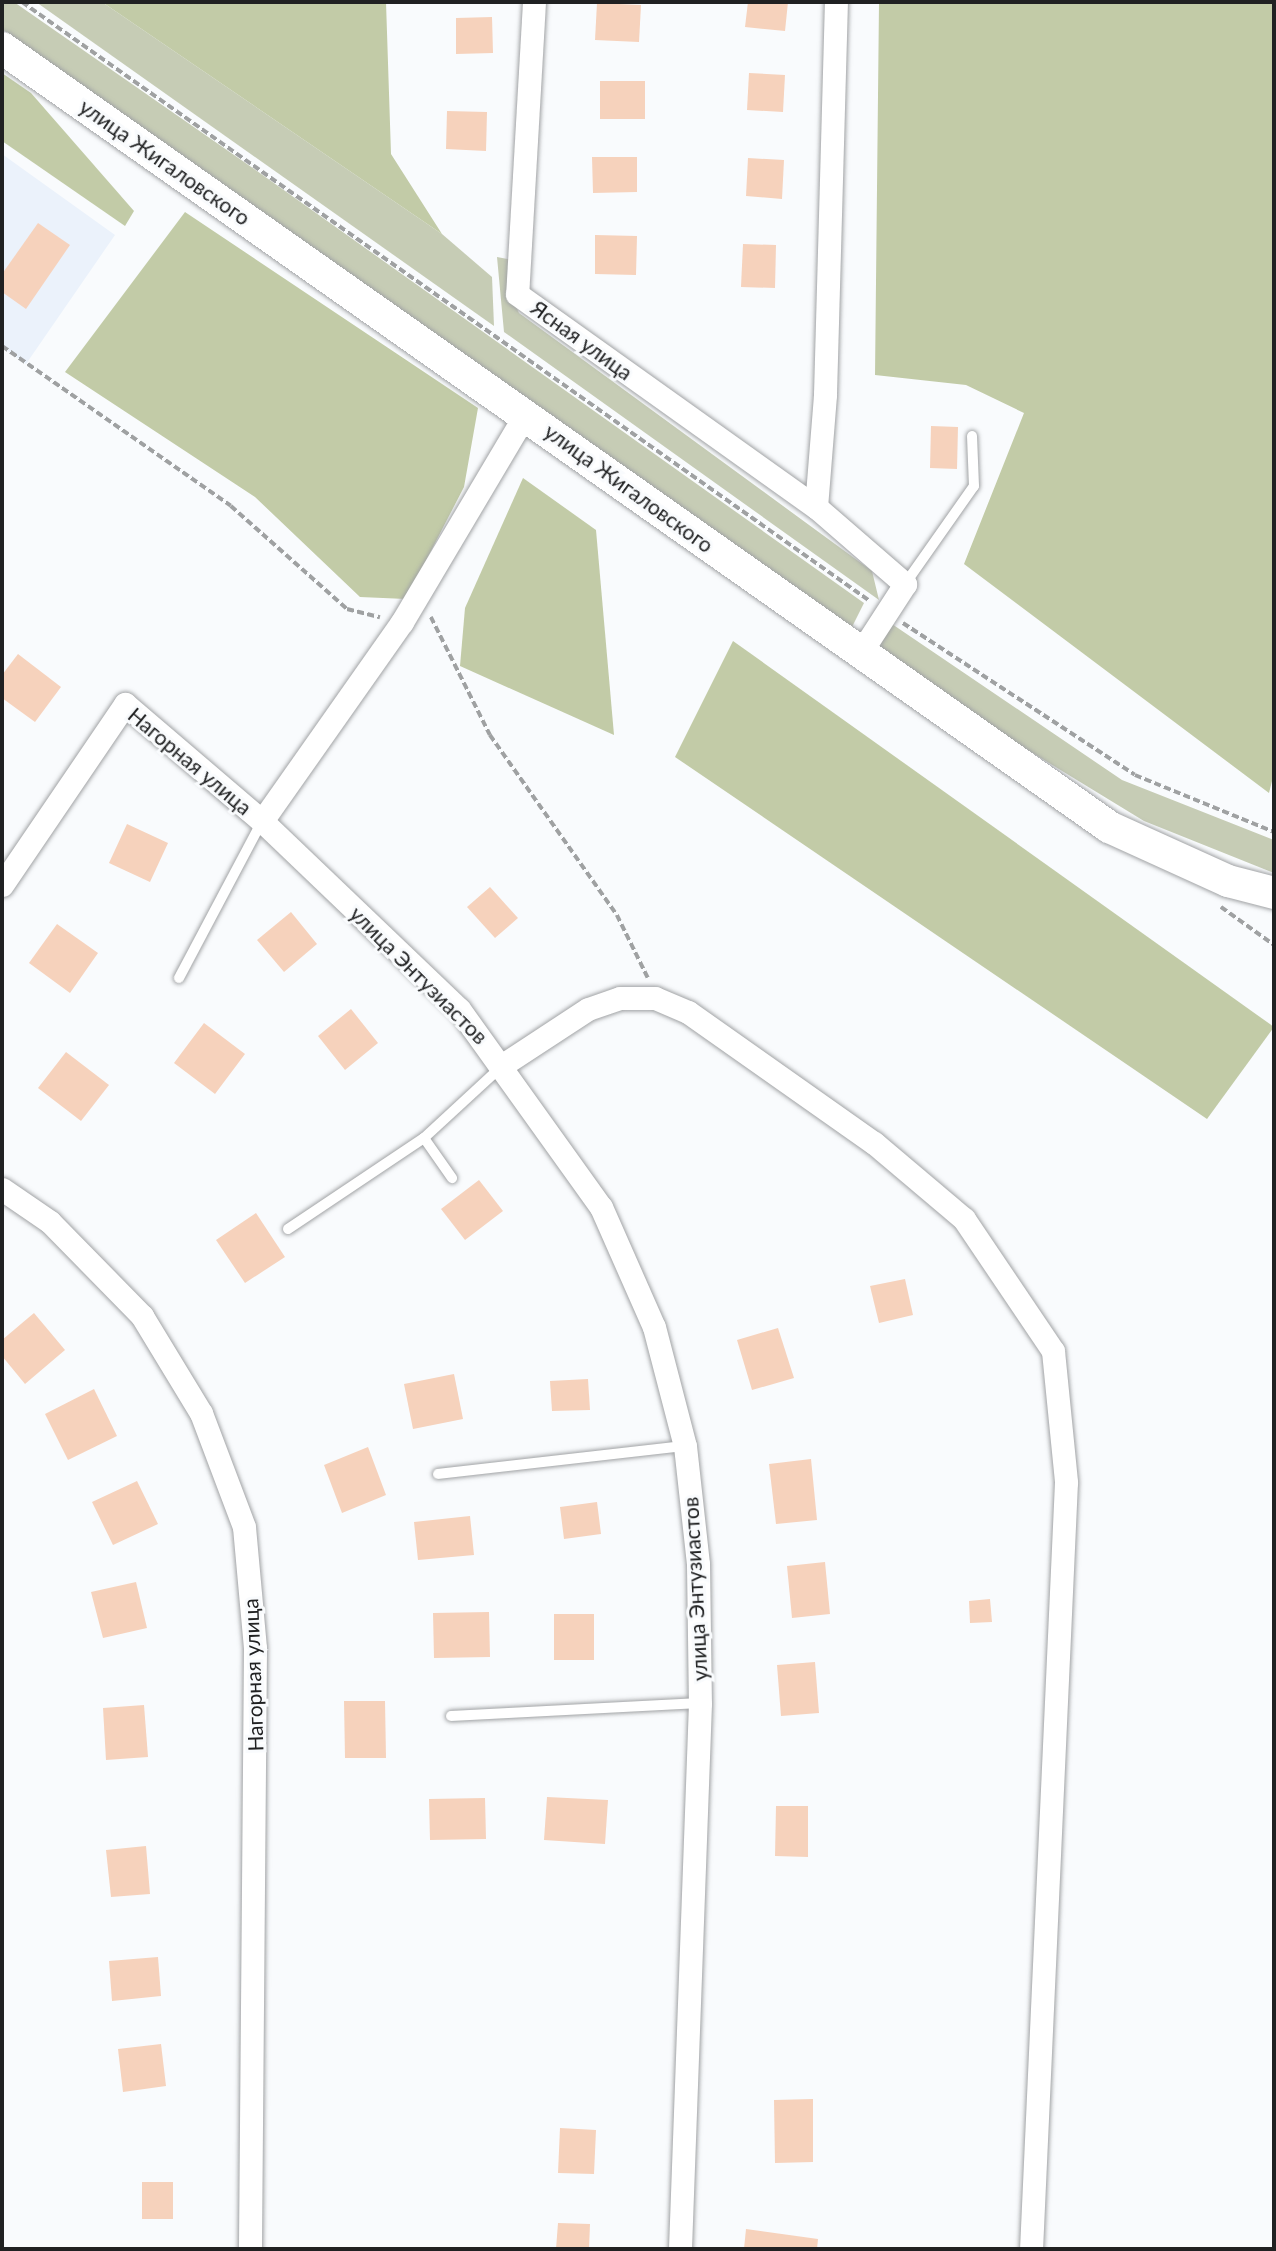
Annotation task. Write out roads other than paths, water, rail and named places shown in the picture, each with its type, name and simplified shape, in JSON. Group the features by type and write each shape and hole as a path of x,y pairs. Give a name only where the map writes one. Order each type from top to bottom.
{"main road":[{"name":"улица Жигаловского","path":"2,48 526,412 859,655 1109,827 1228,881 1274,893"}],"street":[{"name":"Ясная улица","path":"534,2 517,294 816,507 905,584"},
{"path":"816,507 825,394 836,2"},
{"path":"262,821 402,622 526,412"},
{"path":"859,655 905,584"},
{"name":"Нагорная улица","path":"2,885 125,704 262,821"},
{"name":"улица Энтузиастов","path":"262,821 459,1010 504,1064 601,1207 654,1327 685,1446 698,1564 700,1703 680,2249"},
{"path":"504,1064 589,1009 620,998 656,998 688,1012 874,1143 964,1219 1053,1351 1066,1482 1031,2249"},
{"name":"Нагорная улица","path":"2,1189 50,1222 142,1316 201,1413 244,1527 255,1648 250,2249"}],"lane":[{"path":"905,584 974,486 972,436"},
{"path":"178,978 262,821"},
{"path":"288,1229 424,1138 504,1064"},
{"path":"424,1138 452,1178"},
{"path":"438,1474 685,1446"},
{"path":"451,1716 700,1703"}]}
